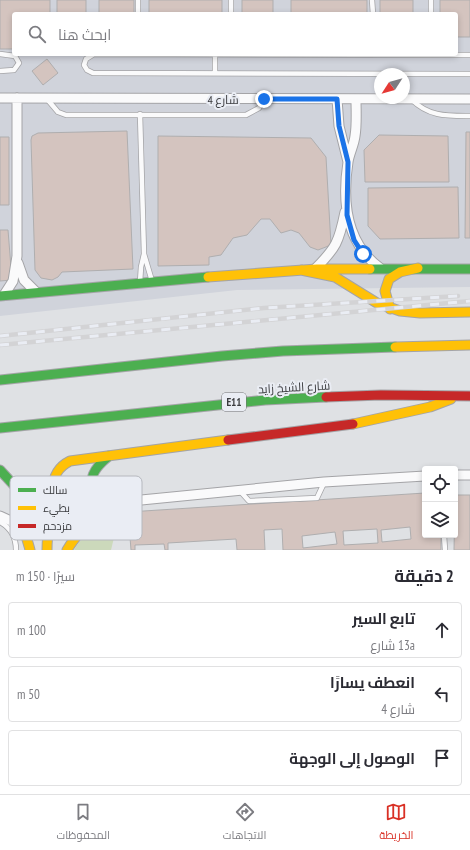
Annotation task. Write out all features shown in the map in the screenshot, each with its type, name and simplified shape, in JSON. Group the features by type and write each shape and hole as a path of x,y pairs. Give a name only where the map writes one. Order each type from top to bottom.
{"main road":[{"path":"390,309 384,292 384,286 388,280 396,273 418,268"},
{"path":"2,295 152,281 315,269 470,269"},
{"path":"301,270 335,276 355,287 379,304 390,309 422,313 470,312"},
{"path":"0,380 222,356 283,352 470,345"},
{"name":"شارع الشيخ زايد","path":"0,428 265,400 381,395 470,396"},
{"path":"55,476 66,463 75,460 359,423 430,407 458,396"},
{"path":"93,476 95,468 109,456"},
{"path":"0,470 10,481"},
{"path":"29,540 30,550"},
{"path":"67,550 74,540"}],"street":[{"name":"شارع 4","path":"0,98 470,99"},
{"path":"2,295 13,281 17,256 17,98"},
{"path":"337,99 339,126 348,162"},
{"path":"315,269 332,252 339,241 346,207 348,162 355,134 356,99"},
{"path":"346,207 354,240 363,254 380,268"},
{"path":"17,256 24,280 36,292"},
{"path":"458,475 470,475"},
{"path":"142,500 324,482 422,476"},
{"path":"0,516 10,521"}],"lane":[{"path":"138,0 138,12"},
{"path":"231,0 231,12"},
{"path":"372,0 373,12"},
{"path":"431,0 431,12"},
{"path":"0,54 12,56"},
{"path":"458,55 470,55"},
{"path":"0,71 14,70 19,63 15,56"},
{"path":"89,56 84,65 93,73 470,74"},
{"path":"215,56 215,73"},
{"path":"47,99 58,112 66,115 246,115 259,108 264,99"},
{"path":"411,99 421,108 433,114 445,116 470,116"},
{"path":"140,114 144,254 140,282"},
{"path":"144,254 152,281"},
{"path":"239,490 249,501 311,499 317,498 324,482"},
{"path":"0,522 7,526 10,530"},
{"path":"444,538 444,550"},
{"path":"14,540 16,550"}],"shaded area":[{"path":"0,0 470,0 470,287 237,290 0,316"}],"green space":[{"path":"81,540 113,540 111,550 74,550"}],"building":[{"path":"0,0 50,0 50,12 12,12 12,49 0,49"},
{"path":"57,0 86,0 86,12 57,12"},
{"path":"99,0 134,0 134,12 99,12"},
{"path":"149,0 222,0 222,12 149,12"},
{"path":"242,0 273,0 273,12 242,12"},
{"path":"291,0 367,0 367,12 291,12"},
{"path":"380,0 413,0 413,12 380,12"},
{"path":"440,0 470,0 470,37 458,37 458,12 440,12"},
{"path":"47,59 58,73 43,85 32,71"},
{"path":"127,131 133,269 62,272 58,277 52,280 41,278 35,270 32,136 38,133"},
{"path":"466,132 470,132 470,238 465,238"},
{"path":"379,135 448,136 449,182 365,182 364,150"},
{"path":"158,136 311,138 326,157 331,245 318,250 310,247 299,233 291,230 281,233 270,219 261,219 247,235 233,238 221,255 209,257 209,265 158,266"},
{"path":"0,137 9,137 9,205 0,205"},
{"path":"458,187 459,238 380,239 368,226 368,188"},
{"path":"0,230 8,230 12,280 0,281"},
{"path":"422,493 422,538 441,538 441,550 283,550 282,529 264,530 265,550 237,550 236,539 168,543 168,550 165,550 164,544 135,545 135,550 131,550 130,540 142,540 142,511","holes":["410,527 411,539 382,542 381,530","377,529 378,543 344,545 343,531","335,532 337,544 303,548 302,536"]},
{"path":"458,495 470,495 470,550 454,550 454,538 458,538"}],"railway":[{"path":"0,336 264,308 458,296"},
{"path":"0,345 470,301"}],"traffic: fast":[{"path":"370,269 470,269"},
{"path":"0,296 208,277"},
{"path":"0,380 222,356 283,351 395,347"},
{"path":"0,428 265,400 326,397"},
{"path":"93,476 99,466 109,456"},
{"path":"0,470 10,481"}],"traffic: slow":[{"path":"390,309 385,291 389,279 400,272 418,268"},
{"path":"208,277 317,269 370,269"},
{"path":"301,270 335,277 377,303 400,311 420,313 470,312"},
{"path":"395,347 470,345"},
{"path":"353,424 430,407 451,399"},
{"path":"55,476 59,469 70,461 228,440"},
{"path":"27,540 30,550"},
{"path":"47,540 47,550"},
{"path":"67,550 74,540"}],"traffic: jam":[{"path":"326,397 381,395 470,396"},
{"path":"228,440 353,424"}],"route":[{"path":"264,99 337,99 341,138 348,162 347,215 354,240 363,254"}]}
